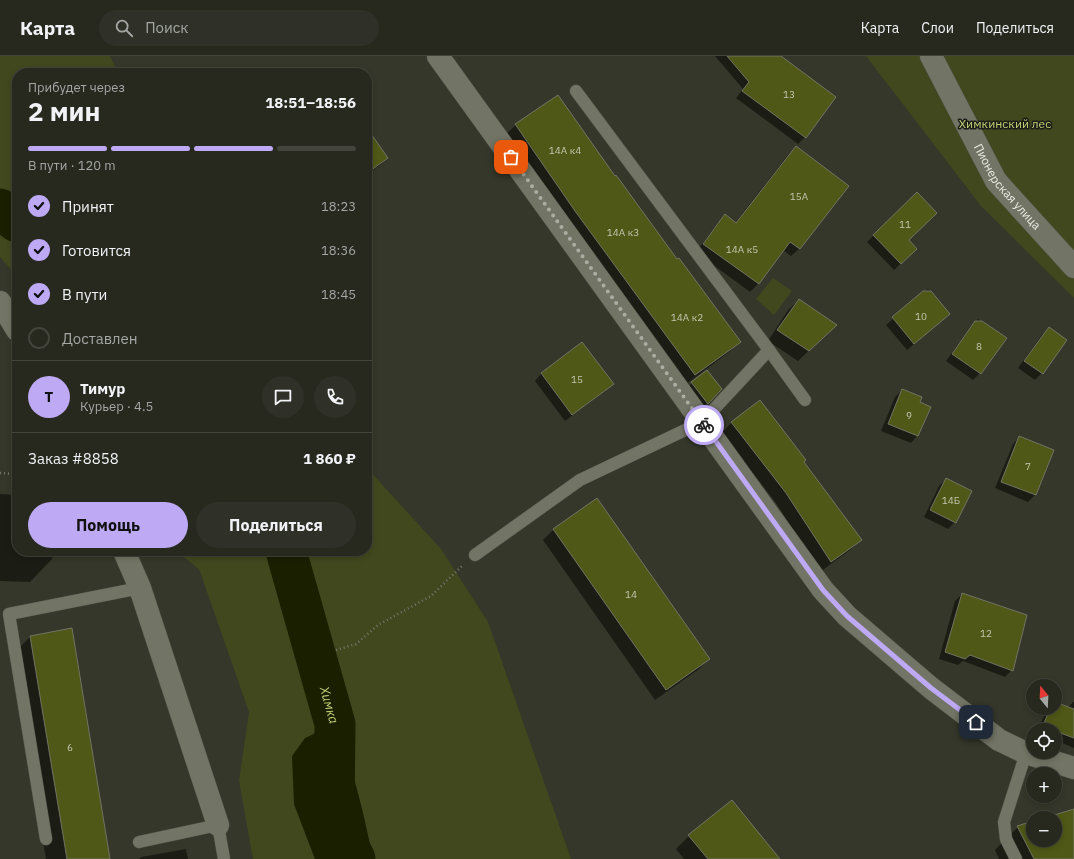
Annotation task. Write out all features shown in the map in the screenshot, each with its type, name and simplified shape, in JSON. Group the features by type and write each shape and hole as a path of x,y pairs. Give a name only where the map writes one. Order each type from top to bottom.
{"street":[{"path":"438,56 823,590 847,616 931,688 999,740 1026,753"},
{"name":"Пионерская улица","path":"930,56 996,181 1074,267"},
{"path":"0,302 12,322"},
{"path":"126,556 140,588 218,825"},
{"path":"1045,759 1074,768"}],"lane":[{"path":"576,91 805,400"},
{"path":"475,555 580,480 702,422 769,350"},
{"path":"46,839 9,614 140,588"},
{"path":"1016,859 1006,839 1004,822 1026,753"},
{"path":"139,842 218,825 224,859"}],"path":[{"path":"0,473 12,474"},
{"path":"336,650 356,644 378,625 431,596 475,555"}],"green space":[{"path":"0,56 110,56 116,68 12,68 12,270 0,257"},
{"name":"Химкинский лес","path":"866,56 1074,56 1074,298 981,206"},
{"path":"773,278 792,291 774,315 756,299"},
{"path":"372,473 441,549 488,622 571,859 373,859 363,813 342,742 335,724 294,804 315,859 253,859 239,781 249,712 199,569 182,556 372,556"}],"shaded area":[{"path":"335,724 353,774 373,859 315,859 294,804 292,756 305,738"}],"building":[{"path":"727,56 781,56 836,97 806,138 742,91 749,82"},
{"path":"558,95 615,176 616,175 677,259 679,258 741,342 695,375 575,211 515,124"},
{"path":"372,135 388,158 372,169"},
{"path":"796,146 849,186 800,249 790,242 759,284 703,244 725,214 736,223"},
{"path":"917,192 937,213 909,240 917,249 901,264 873,235"},
{"path":"923,291 931,291 950,314 914,344 892,317"},
{"path":"799,299 837,325 809,351 777,330"},
{"path":"975,321 982,321 1007,338 981,374 952,354"},
{"path":"1049,327 1067,340 1043,374 1024,361"},
{"path":"582,342 614,384 572,415 541,373"},
{"path":"707,370 722,389 708,404 691,382"},
{"path":"902,389 922,397 920,402 931,407 918,436 888,424"},
{"path":"760,400 806,460 804,462 862,540 831,562 786,493 731,422"},
{"path":"1019,436 1054,450 1036,495 1001,482"},
{"path":"946,478 972,491 956,523 930,510"},
{"path":"597,498 710,659 666,690 553,529"},
{"path":"962,593 1027,615 1013,671 970,655 965,659 945,652"},
{"path":"72,628 110,859 67,859 30,636"},
{"path":"1062,705 1074,709 1074,738 1062,734 1062,723 1044,723 1047,715 1062,715"},
{"path":"732,800 780,859 708,859 688,835"},
{"path":"1074,809 1074,859 1034,859 1028,847 1062,847 1062,813"},
{"path":"1026,823 1026,843 1017,826"}],"waterway":[{"name":"Химка","path":"0,209 12,218"},
{"name":"Химка","path":"287,556 335,724 334,817 355,859"}],"way so far":[{"path":"511,157 704,425"}],"route":[{"path":"704,425 823,590 847,616 931,688 976,722"}]}
